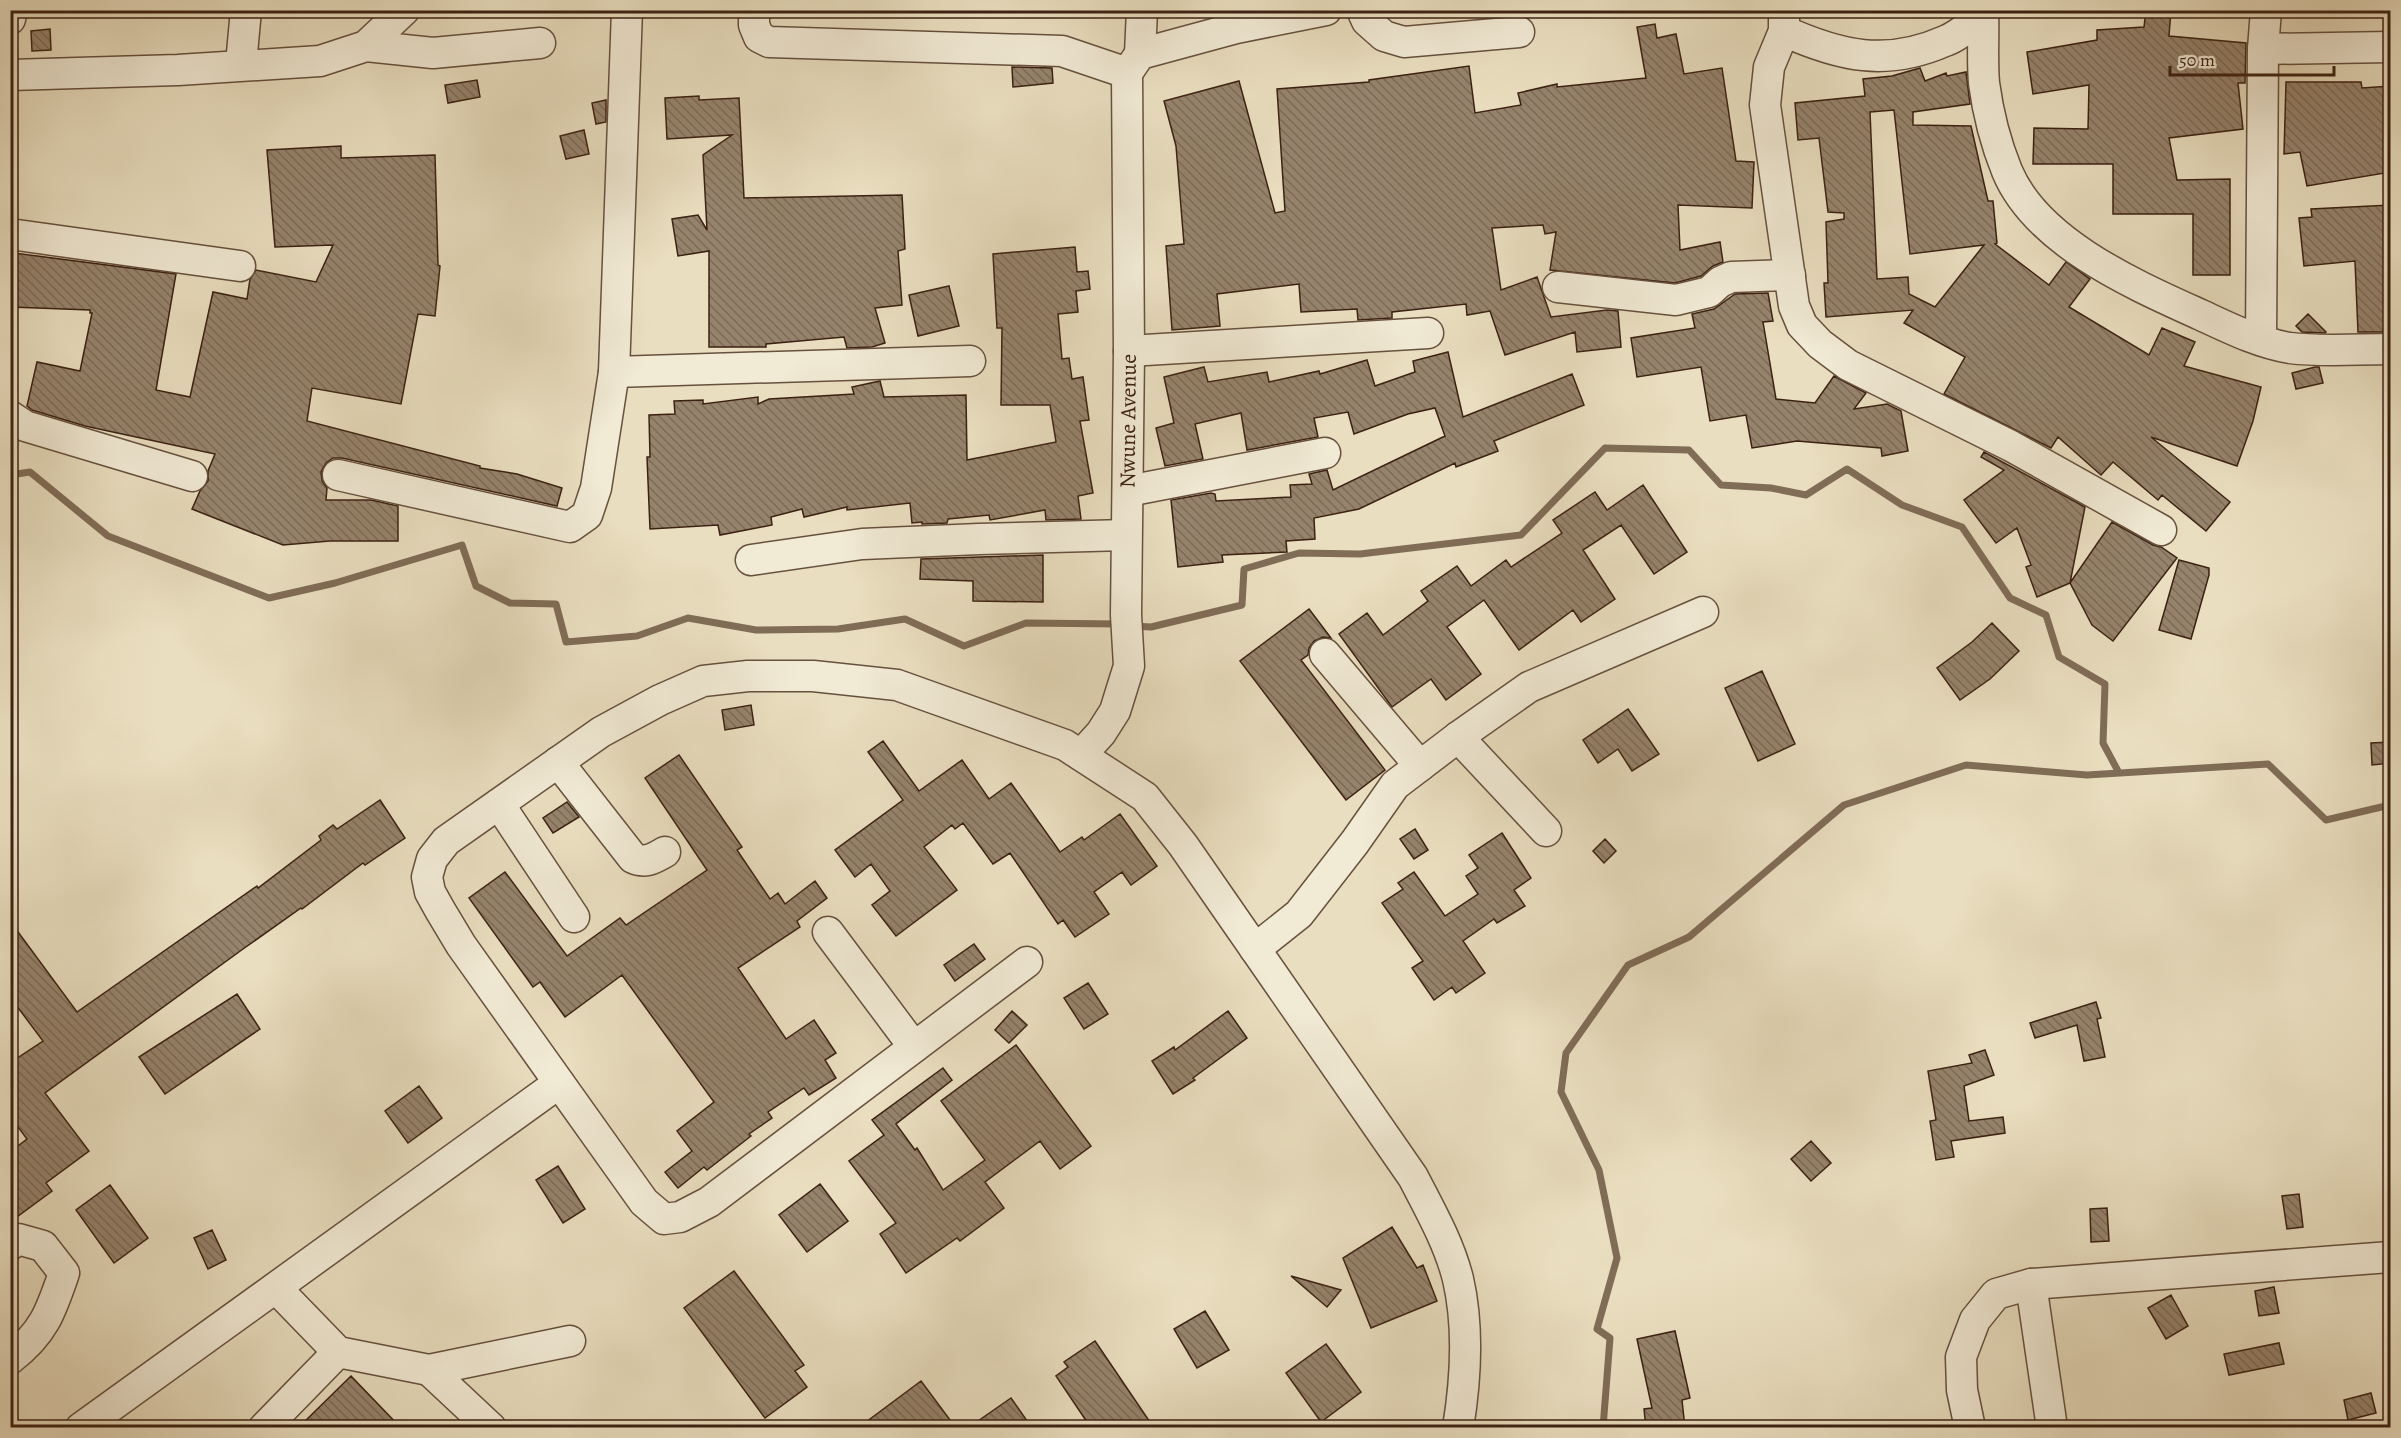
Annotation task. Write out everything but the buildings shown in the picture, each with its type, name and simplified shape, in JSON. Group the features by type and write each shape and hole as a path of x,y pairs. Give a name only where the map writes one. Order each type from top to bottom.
{"street":[{"path":"10,19 12,10"},
{"path":"241,64 246,10"},
{"path":"366,46 404,10"},
{"path":"338,475 570,527 586,515 596,488 614,372 627,10"},
{"path":"754,10 754,26 759,37 769,42 1062,51 1133,63 1236,28 1326,10"},
{"name":"Nwune Avenue","path":"1081,755 1101,733 1115,711 1129,666 1126,615 1126,535 1133,63 1142,10"},
{"path":"1212,10 1236,28"},
{"path":"1362,10 1367,21 1384,36 1404,42 1520,32"},
{"path":"2261,340 2263,49 2266,10"},
{"path":"1983,13 1947,41 1920,50 1869,57 1844,54 1815,45 1784,21 1769,67 1766,105 1794,306 1802,325 1820,344 1848,365 2011,446 2161,530"},
{"path":"1983,13 1984,83 1994,131 2008,173 2025,202 2044,223 2092,260 2145,289 2261,340 2290,348 2391,349"},
{"path":"10,75 178,70 241,64 320,61 366,46 433,53 540,43"},
{"path":"2263,49 2391,47"},
{"path":"10,234 240,266"},
{"path":"1558,287 1676,300 1709,292 1720,282 1731,277 1790,275"},
{"path":"1129,351 1428,333"},
{"path":"614,372 970,361"},
{"path":"10,416 25,426 192,476"},
{"path":"1128,491 1325,453"},
{"path":"751,560 862,544 1126,535"},
{"path":"1255,949 1299,914 1355,842 1395,785 1458,737 1529,687 1703,612"},
{"path":"1325,654 1420,766"},
{"path":"1027,962 709,1202 681,1217 664,1219 644,1202 461,945 430,892 427,877 432,859 446,841 601,732 660,700 703,681 748,676 813,676 897,685 1065,745 1145,797 1183,845 1413,1178 1437,1222 1457,1279 1466,1335 1458,1428"},
{"path":"1458,737 1546,831"},
{"path":"558,762 633,858 641,862 649,861 665,852"},
{"path":"499,804 574,917"},
{"path":"828,932 914,1047"},
{"path":"81,1428 559,1083"},
{"path":"10,1245 18,1239 43,1246 64,1273 48,1319 23,1350 10,1359"},
{"path":"1970,1428 1962,1390 1961,1357 1976,1320 1996,1294 2031,1284 2391,1257"},
{"path":"2031,1284 2052,1428"},
{"path":"276,1288 338,1352 429,1370 570,1341"},
{"path":"264,1428 338,1352"},
{"path":"429,1370 491,1428"}],"waterway":[{"path":"1133,626 1151,627 1242,605 1244,569 1299,553 1360,554 1521,535 1605,448 1689,450 1721,485 1771,488 1806,495 1847,469 1902,505 1962,527 2010,598 2046,615 2059,657 2105,684 2103,743 2119,773"},
{"path":"10,475 30,472 108,536 269,598 335,583 462,545 476,586 510,603 556,604 566,642 637,636 688,618 756,630 838,629 905,619 964,646 1026,623 1119,624"},
{"path":"1603,1428 1610,1338 1597,1329 1617,1258 1599,1170 1561,1092 1566,1053 1628,965 1689,937 1844,805 1966,765 2087,775 2268,764 2326,820 2390,805"}]}
